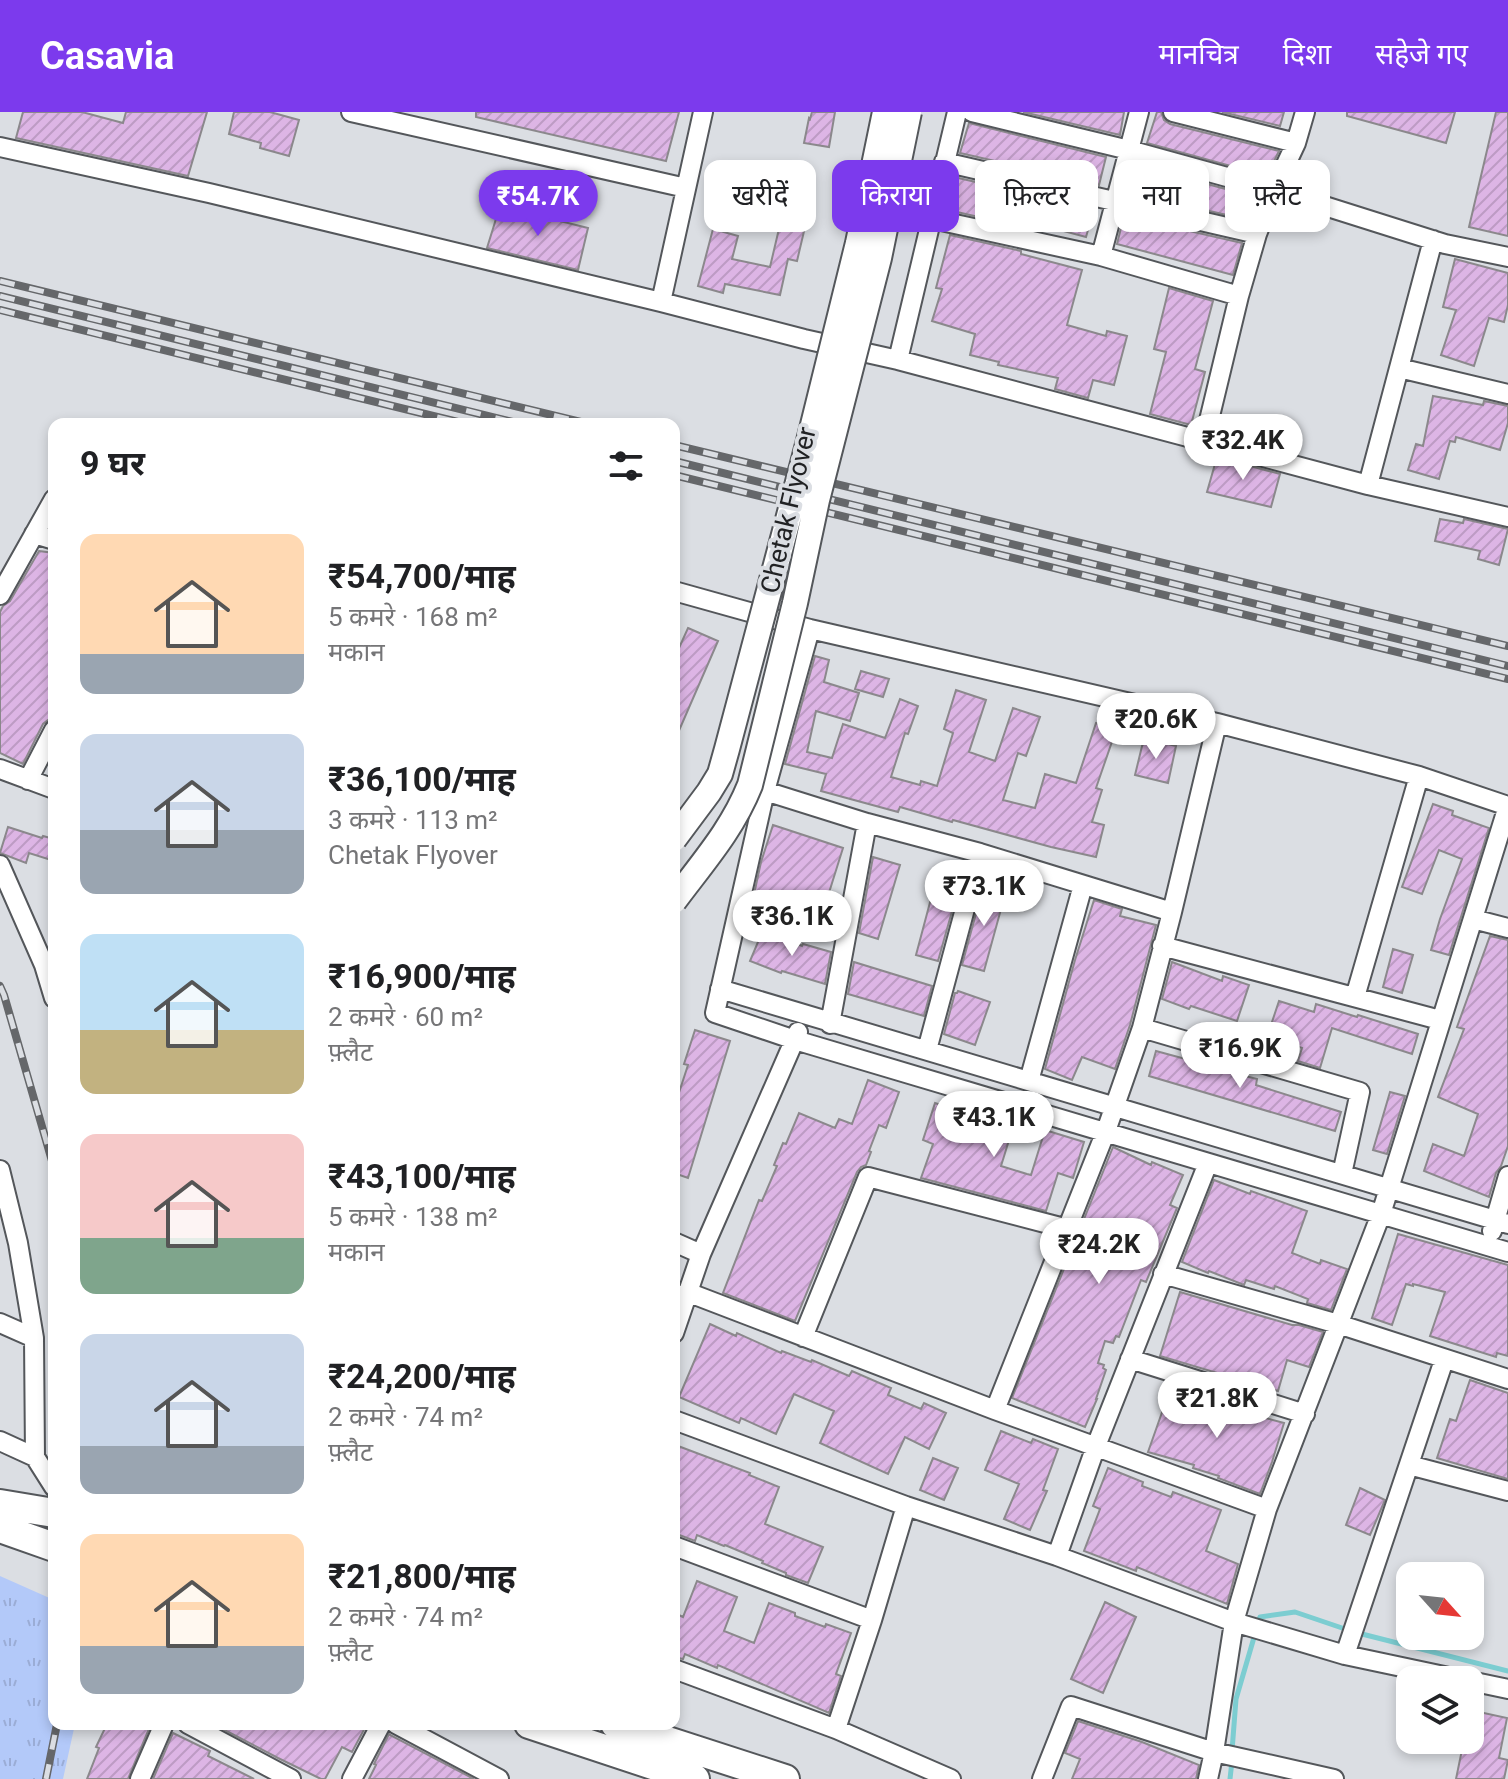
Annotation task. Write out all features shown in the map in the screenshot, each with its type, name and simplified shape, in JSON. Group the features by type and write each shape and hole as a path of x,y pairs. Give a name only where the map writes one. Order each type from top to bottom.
{"main road":[{"name":"Chetak Flyover","path":"680,831 720,774 810,437 858,243 885,112"},
{"name":"Chetak Flyover","path":"680,893 728,830 750,785 817,500 879,258 909,112"},
{"path":"0,1504 48,1512"},
{"path":"0,1528 48,1545"},
{"path":"547,1730 695,1779"},
{"path":"634,1730 785,1779"}],"street":[{"path":"351,112 686,188"},
{"path":"661,302 703,112"},
{"path":"945,160 957,112"},
{"path":"972,112 1225,176"},
{"path":"1126,160 1139,112"},
{"path":"1173,112 1296,143"},
{"path":"1288,160 1305,112"},
{"path":"0,147 209,193 898,360 1368,485 1508,517"},
{"path":"959,165 1114,201"},
{"path":"1101,256 1114,205"},
{"path":"1330,208 1433,240 1508,257"},
{"path":"1204,441 1257,234 1209,223"},
{"path":"959,225 1101,256 1239,296"},
{"path":"898,360 929,232"},
{"path":"1368,485 1433,240"},
{"path":"1399,368 1508,394"},
{"path":"0,595 48,510"},
{"path":"34,534 48,538"},
{"path":"680,599 1217,723 1419,776 1508,806 1381,1214 1267,1509 1234,1622 1208,1779"},
{"path":"810,629 765,791 715,1013 795,1040 1508,1252"},
{"path":"995,1410 1106,1131 1142,1028 1217,723"},
{"path":"28,780 48,742"},
{"path":"0,769 48,787"},
{"path":"1355,997 1419,776"},
{"path":"765,791 1172,912"},
{"path":"830,1024 867,823"},
{"path":"927,1050 980,853"},
{"path":"0,865 48,964"},
{"path":"1029,1081 1083,885"},
{"path":"1473,919 1508,928"},
{"path":"1162,946 1440,1020"},
{"path":"720,989 1502,1222"},
{"path":"680,1314 701,1254 805,1016"},
{"path":"1142,1028 1360,1092 1342,1174"},
{"path":"1057,1556 1096,1446 1208,1163"},
{"path":"0,1170 18,1243 34,1338 35,1457 48,1478"},
{"path":"1487,1245 1502,1222 1508,1176"},
{"path":"803,1337 868,1177 1068,1229"},
{"path":"0,1235 18,1243"},
{"path":"680,1245 701,1254"},
{"path":"1163,1274 1338,1324 1508,1379"},
{"path":"687,1292 995,1410 1267,1509"},
{"path":"0,1323 34,1338"},
{"path":"1130,1359 1305,1414"},
{"path":"1345,1655 1444,1360"},
{"path":"680,1422 1234,1622 1345,1655 1397,1666"},
{"path":"0,1441 35,1457"},
{"path":"1409,1465 1508,1491"},
{"path":"836,1729 906,1506"},
{"path":"680,1548 872,1620"},
{"path":"680,1671 836,1729 951,1779"},
{"path":"1484,1684 1508,1689"},
{"path":"1042,1779 1071,1706 1214,1752 1334,1779"},
{"path":"140,1779 161,1730"},
{"path":"199,1730 291,1779"},
{"path":"352,1779 378,1730"},
{"path":"407,1730 499,1779"}],"green space":[{"path":"0,1576 48,1597 48,1730 74,1730 63,1779 0,1779"}],"building":[{"path":"23,112 82,112 123,123 126,112 207,112 188,176 16,138"},
{"path":"234,112 270,112 299,120 289,156 260,148 261,143 229,134"},
{"path":"476,112 679,112 666,161 476,117"},
{"path":"812,112 835,112 829,147 804,143"},
{"path":"1023,112 1124,112 1120,135"},
{"path":"1157,112 1161,112 1170,124 1279,151 1275,160 1225,160 1225,164 1147,143"},
{"path":"1222,112 1284,112 1280,126"},
{"path":"1347,112 1455,112 1446,143 1347,116"},
{"path":"1496,112 1508,112 1508,236 1469,227"},
{"path":"969,123 1106,157 1099,185 1098,160 990,160 960,153"},
{"path":"959,178 975,182 975,216 959,212"},
{"path":"1209,184 1225,189 1225,215 1209,211"},
{"path":"500,206 588,228 578,270 487,248"},
{"path":"712,232 738,236 732,259 770,267 778,232 804,232 797,261 788,259 780,295 725,284 723,293 698,286"},
{"path":"1067,232 1087,232 1086,237"},
{"path":"1120,232 1194,232 1242,243 1233,275 1117,244"},
{"path":"950,235 1021,251 1021,254 1082,270 1067,325 1106,336 1107,331 1127,336 1114,385 1093,380 1088,398 1055,389 1058,378 998,365 999,362 970,355 975,334 932,321 942,289 936,288"},
{"path":"1455,259 1508,273 1508,305 1504,322 1489,318 1474,366 1441,355 1456,310 1443,307"},
{"path":"1169,288 1213,301 1195,369 1205,372 1191,425 1150,414 1166,352 1154,349"},
{"path":"1433,396 1508,406 1508,423 1500,450 1456,437 1455,442 1450,441 1439,479 1408,470 1416,444 1423,446"},
{"path":"1217,457 1280,474 1271,507 1207,492"},
{"path":"1440,519 1463,523 1464,519 1508,529 1499,565 1478,559 1480,551 1435,541"},
{"path":"39,551 48,552 48,720 23,764 0,753 0,612 10,601"},
{"path":"688,628 718,641 680,728 680,646"},
{"path":"815,656 829,660 824,682 859,693 850,721 816,711 807,752 832,758 843,724 885,738 900,699 918,706 908,734 905,733 891,777 920,785 921,781 937,786 953,733 944,729 956,690 986,700 969,752 995,761 1013,708 1040,717 1026,756 1018,753 1003,800 1035,808 1045,774 1076,783 1096,723 1116,730 1096,788 1102,790 1092,822 1104,825 1096,857 900,807 898,812 821,791 826,774 785,764"},
{"path":"861,671 889,679 883,697 855,689"},
{"path":"1144,738 1176,746 1168,783 1135,775"},
{"path":"1433,804 1453,811 1452,815 1489,828 1449,955 1431,950 1462,859 1439,850 1422,894 1402,887"},
{"path":"773,825 843,848 822,915 779,902 777,907 753,899"},
{"path":"8,827 48,837 48,859 29,853 26,863 0,853"},
{"path":"873,857 900,865 878,939 859,933"},
{"path":"937,876 960,883 938,961 916,955"},
{"path":"984,884 1006,891 984,971 962,965"},
{"path":"1094,900 1122,909 1120,916 1156,925 1115,1069 1082,1057 1072,1080 1045,1069"},
{"path":"763,930 802,946 831,952 825,984 750,961"},
{"path":"1490,936 1508,940 1508,1146 1489,1197 1424,1171 1433,1144 1464,1156 1478,1114 1438,1097 1464,1029 1457,1027"},
{"path":"1393,949 1413,955 1402,993 1383,987"},
{"path":"854,962 932,986 924,1016 848,994"},
{"path":"1172,962 1222,981 1223,976 1249,985 1237,1021 1162,999"},
{"path":"958,991 990,1002 975,1045 944,1034"},
{"path":"1279,1001 1314,1012 1316,1004 1418,1034 1412,1054 1332,1028 1320,1068 1298,1061 1302,1048 1267,1037"},
{"path":"695,1030 730,1041 688,1178 680,1175 680,1090 688,1065 684,1064"},
{"path":"1156,1051 1257,1079 1256,1085 1341,1112 1335,1131 1149,1076"},
{"path":"868,1080 899,1092 886,1128 879,1125 866,1165 857,1172 795,1321 723,1293 759,1200 762,1201 777,1166 774,1165 783,1143 786,1144 799,1113 835,1128 839,1119 852,1124"},
{"path":"1390,1092 1405,1096 1387,1154 1373,1150"},
{"path":"935,1103 986,1121 988,1116 1014,1124 1001,1166 1027,1174 1031,1175 1045,1130 1084,1142 1073,1178 1058,1173 1046,1211 921,1178 933,1144 923,1140"},
{"path":"1113,1147 1151,1165 1152,1162 1183,1175 1170,1205 1177,1208 1146,1282 1141,1280 1119,1337 1116,1336 1113,1343 1105,1341 1098,1363 1104,1365 1106,1370 1085,1427 1012,1398"},
{"path":"1214,1180 1307,1211 1292,1253 1320,1264 1321,1260 1347,1269 1331,1310 1307,1303 1308,1299 1275,1286 1274,1289 1246,1280 1244,1285 1182,1262"},
{"path":"1398,1234 1508,1265 1508,1356 1497,1353 1496,1357 1430,1336 1445,1292 1406,1284 1392,1325 1372,1318"},
{"path":"1180,1292 1323,1332 1309,1367 1287,1360 1278,1391 1160,1356"},
{"path":"710,1324 849,1376 852,1371 891,1388 888,1395 921,1409 924,1403 946,1413 929,1449 905,1437 888,1474 820,1443 834,1411 794,1394 776,1434 741,1418 739,1423 680,1397"},
{"path":"1470,1380 1508,1393 1508,1479 1437,1458 1450,1419 1456,1421"},
{"path":"1171,1387 1284,1423 1260,1494 1193,1468 1194,1465 1148,1452"},
{"path":"1001,1431 1031,1443 1033,1439 1058,1449 1043,1490 1047,1491 1030,1530 1004,1519 1019,1484 985,1470"},
{"path":"680,1447 779,1487 765,1524 823,1547 808,1583 725,1545 697,1535 695,1541 680,1535"},
{"path":"933,1458 958,1468 944,1500 920,1490"},
{"path":"1108,1468 1171,1497 1173,1492 1221,1510 1206,1551 1238,1564 1227,1604 1137,1567 1136,1571 1084,1551 1100,1509 1093,1506"},
{"path":"1360,1488 1385,1500 1370,1535 1346,1525"},
{"path":"697,1581 737,1597 724,1631 754,1643 769,1603 825,1627 826,1624 851,1633 836,1674 841,1676 829,1713 718,1665 717,1668 685,1654 683,1659 680,1658 680,1616 683,1617"},
{"path":"1105,1602 1136,1617 1103,1693 1071,1679"},
{"path":"1484,1713 1507,1718 1499,1758 1508,1760 1504,1779 1456,1779 1461,1754 1484,1754"},
{"path":"1078,1721 1199,1765 1196,1779 1072,1779 1080,1759 1065,1753"},
{"path":"104,1730 148,1730 128,1779 87,1779 99,1748 96,1747"},
{"path":"224,1730 364,1730 352,1752 342,1747 325,1779"},
{"path":"173,1733 210,1751 208,1756 254,1779 153,1779"},
{"path":"389,1734 474,1779 369,1779"}],"waterway":[{"path":"1232,1751 1236,1699 1260,1617 1295,1612 1348,1630"},
{"path":"1358,1633 1508,1671"},
{"path":"1230,1779 1232,1761"}],"railway":[{"path":"0,281 564,418"},
{"path":"0,296 497,418"},
{"path":"0,310 441,418"},
{"path":"680,446 1508,646"},
{"path":"680,462 1508,666"},
{"path":"680,476 1508,679"},
{"path":"0,986 48,1147"},
{"path":"46,1779 56,1730"}]}
